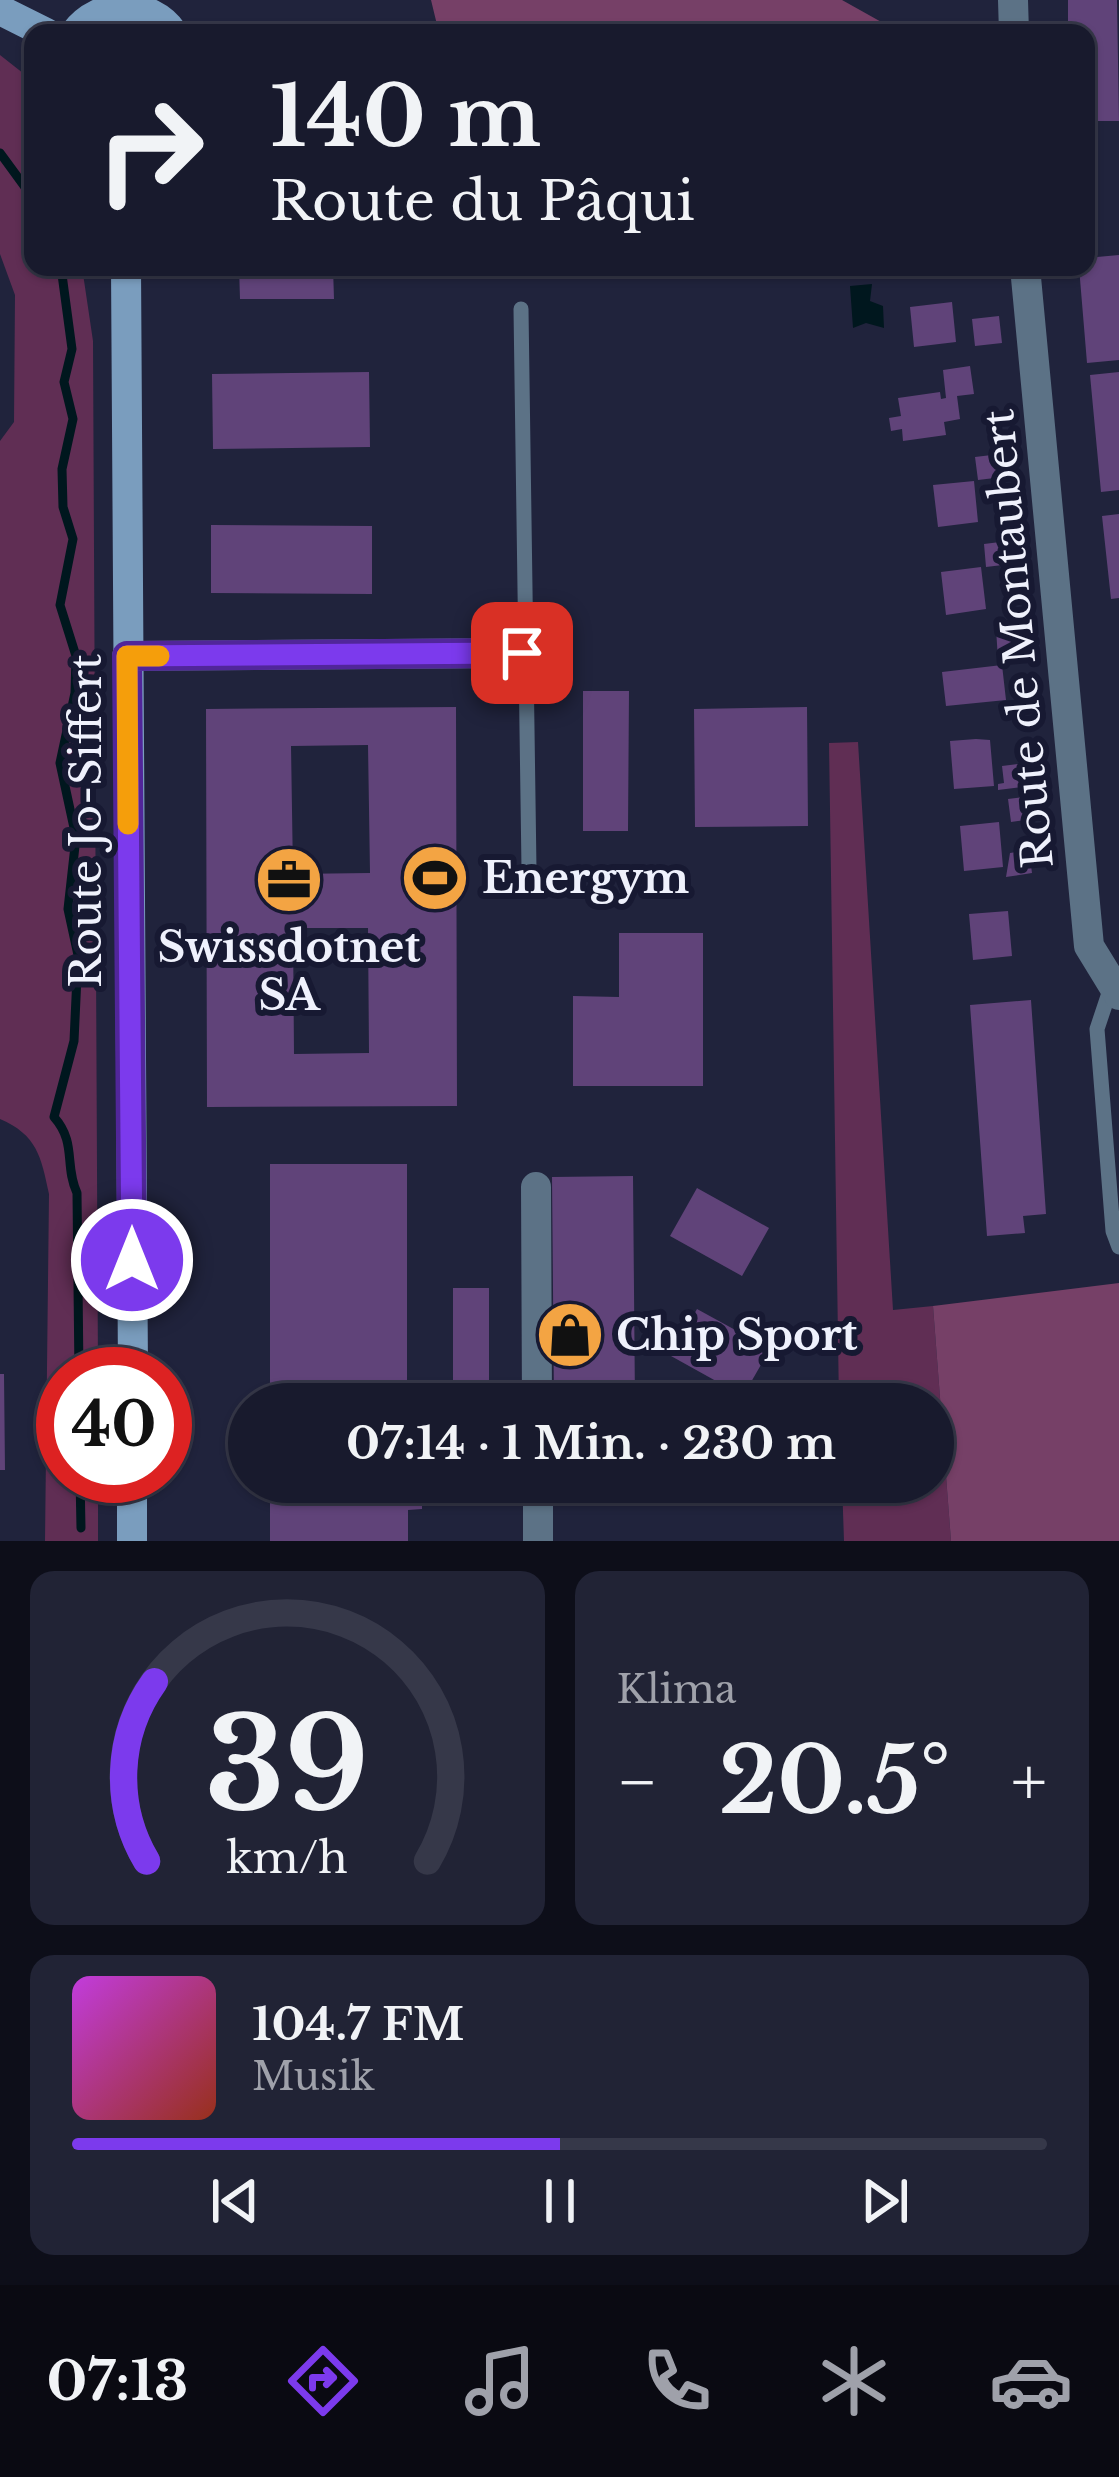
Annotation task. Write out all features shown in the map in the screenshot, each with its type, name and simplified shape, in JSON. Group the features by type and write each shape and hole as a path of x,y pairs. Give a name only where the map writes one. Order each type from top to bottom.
{"street":[{"path":"83,24 99,6 116,1 151,3"},
{"path":"0,10 28,24"},
{"name":"Route Jo-Siffert","path":"125,276 134,1347"},
{"name":"Route de Montaubert","path":"1026,276 1089,946 1115,991"},
{"path":"127,656 522,653"},
{"path":"536,1186 537,1383"},
{"path":"132,1503 132,1541"},
{"path":"538,1503 538,1541"}],"lane":[{"path":"521,309 522,653 529,869"},
{"path":"1115,991 1097,1029 1113,1232 1119,1247"}],"shaded area":[{"path":"431,0 842,0 885,24 437,24"},
{"path":"0,55 24,74 24,276 83,276 93,341 98,1347 47,1347 49,1194 30,1140 0,1119 0,441 14,422 15,295 0,254"},
{"path":"858,742 893,1310 933,1306 939,1383 839,1383 829,743"},
{"path":"1119,1283 1119,1541 951,1541 948,1503 954,1503 954,1383 939,1383 933,1306"},
{"path":"45,1503 98,1503 98,1541 45,1541"},
{"path":"843,1503 948,1503 951,1541 844,1541"}],"water":[{"path":"872,284 870,301 883,306 884,328 866,323 853,328 850,286"}],"building":[{"path":"1068,0 1117,0 1119,121 1095,121 1095,24 1068,24"},
{"path":"1119,255 1119,360 1087,363 1080,276 1095,276 1095,257"},
{"path":"239,276 333,276 334,299 240,299"},
{"path":"952,302 956,342 914,347 910,307"},
{"path":"999,316 1002,343 975,346 972,319"},
{"path":"970,366 974,394 957,396 960,419 944,422 946,435 903,441 902,429 891,431 889,418 901,416 898,398 940,392 941,399 946,398 943,370"},
{"path":"369,372 370,447 213,449 212,374"},
{"path":"1119,372 1119,490 1101,492 1090,375"},
{"path":"1000,454 1003,477 978,480 975,457"},
{"path":"974,481 978,522 938,527 933,485"},
{"path":"1119,514 1119,598 1111,599 1102,516"},
{"path":"211,525 372,526 372,594 211,593"},
{"path":"1008,541 1011,564 986,567 984,544"},
{"path":"981,567 986,609 946,615 941,572"},
{"path":"1029,626 1031,658 998,660 996,628"},
{"path":"1002,665 1006,700 946,706 942,672"},
{"path":"583,691 629,691 628,831 583,831"},
{"path":"456,707 457,1106 207,1107 206,709","holes":["368,745 370,873 293,874 291,746","293,928 368,928 369,1053 294,1054"]},
{"path":"807,707 808,826 695,827 694,709"},
{"path":"990,740 994,786 954,789 950,741"},
{"path":"1018,764 1022,787 998,790 998,784 1004,783 1002,766"},
{"path":"1032,796 1034,819 1011,822 1008,799"},
{"path":"999,822 1003,867 964,871 960,826"},
{"path":"1029,850 1032,873 1006,877 1010,853"},
{"path":"1008,911 1012,956 973,960 969,914"},
{"path":"619,933 703,933 703,1086 573,1086 573,996 619,997"},
{"path":"1031,1000 1046,1214 1023,1216 1025,1233 987,1236 970,1005"},
{"path":"270,1164 407,1164 407,1383 270,1383"},
{"path":"633,1176 635,1383 554,1383 552,1177"},
{"path":"697,1188 769,1228 742,1276 670,1236"},
{"path":"453,1288 489,1288 489,1383 453,1383"},
{"path":"697,1309 770,1349 750,1383 720,1383 671,1356"},
{"path":"0,1374 4,1374 5,1470 0,1470"},
{"path":"270,1503 422,1503 422,1509 408,1510 408,1541 270,1541"}],"waterway":[{"path":"0,153 24,186"},
{"path":"62,276 72,349 64,382 73,419 62,469 63,507 73,539 60,605 76,656 75,693 60,763 76,837 68,909 78,955 74,1041 54,1117 68,1145 77,1193 79,1347"},
{"path":"81,1503 81,1528"}],"slow traffic":[{"path":"128,824 127,656 159,656"}],"place":[{"name":"Energym","path":"435,878"},
{"name":"Swissdotnet SA","path":"289,880"},
{"name":"Chip Sport","path":"570,1335"}],"route":[{"path":"132,1260 127,656 522,653"}]}
